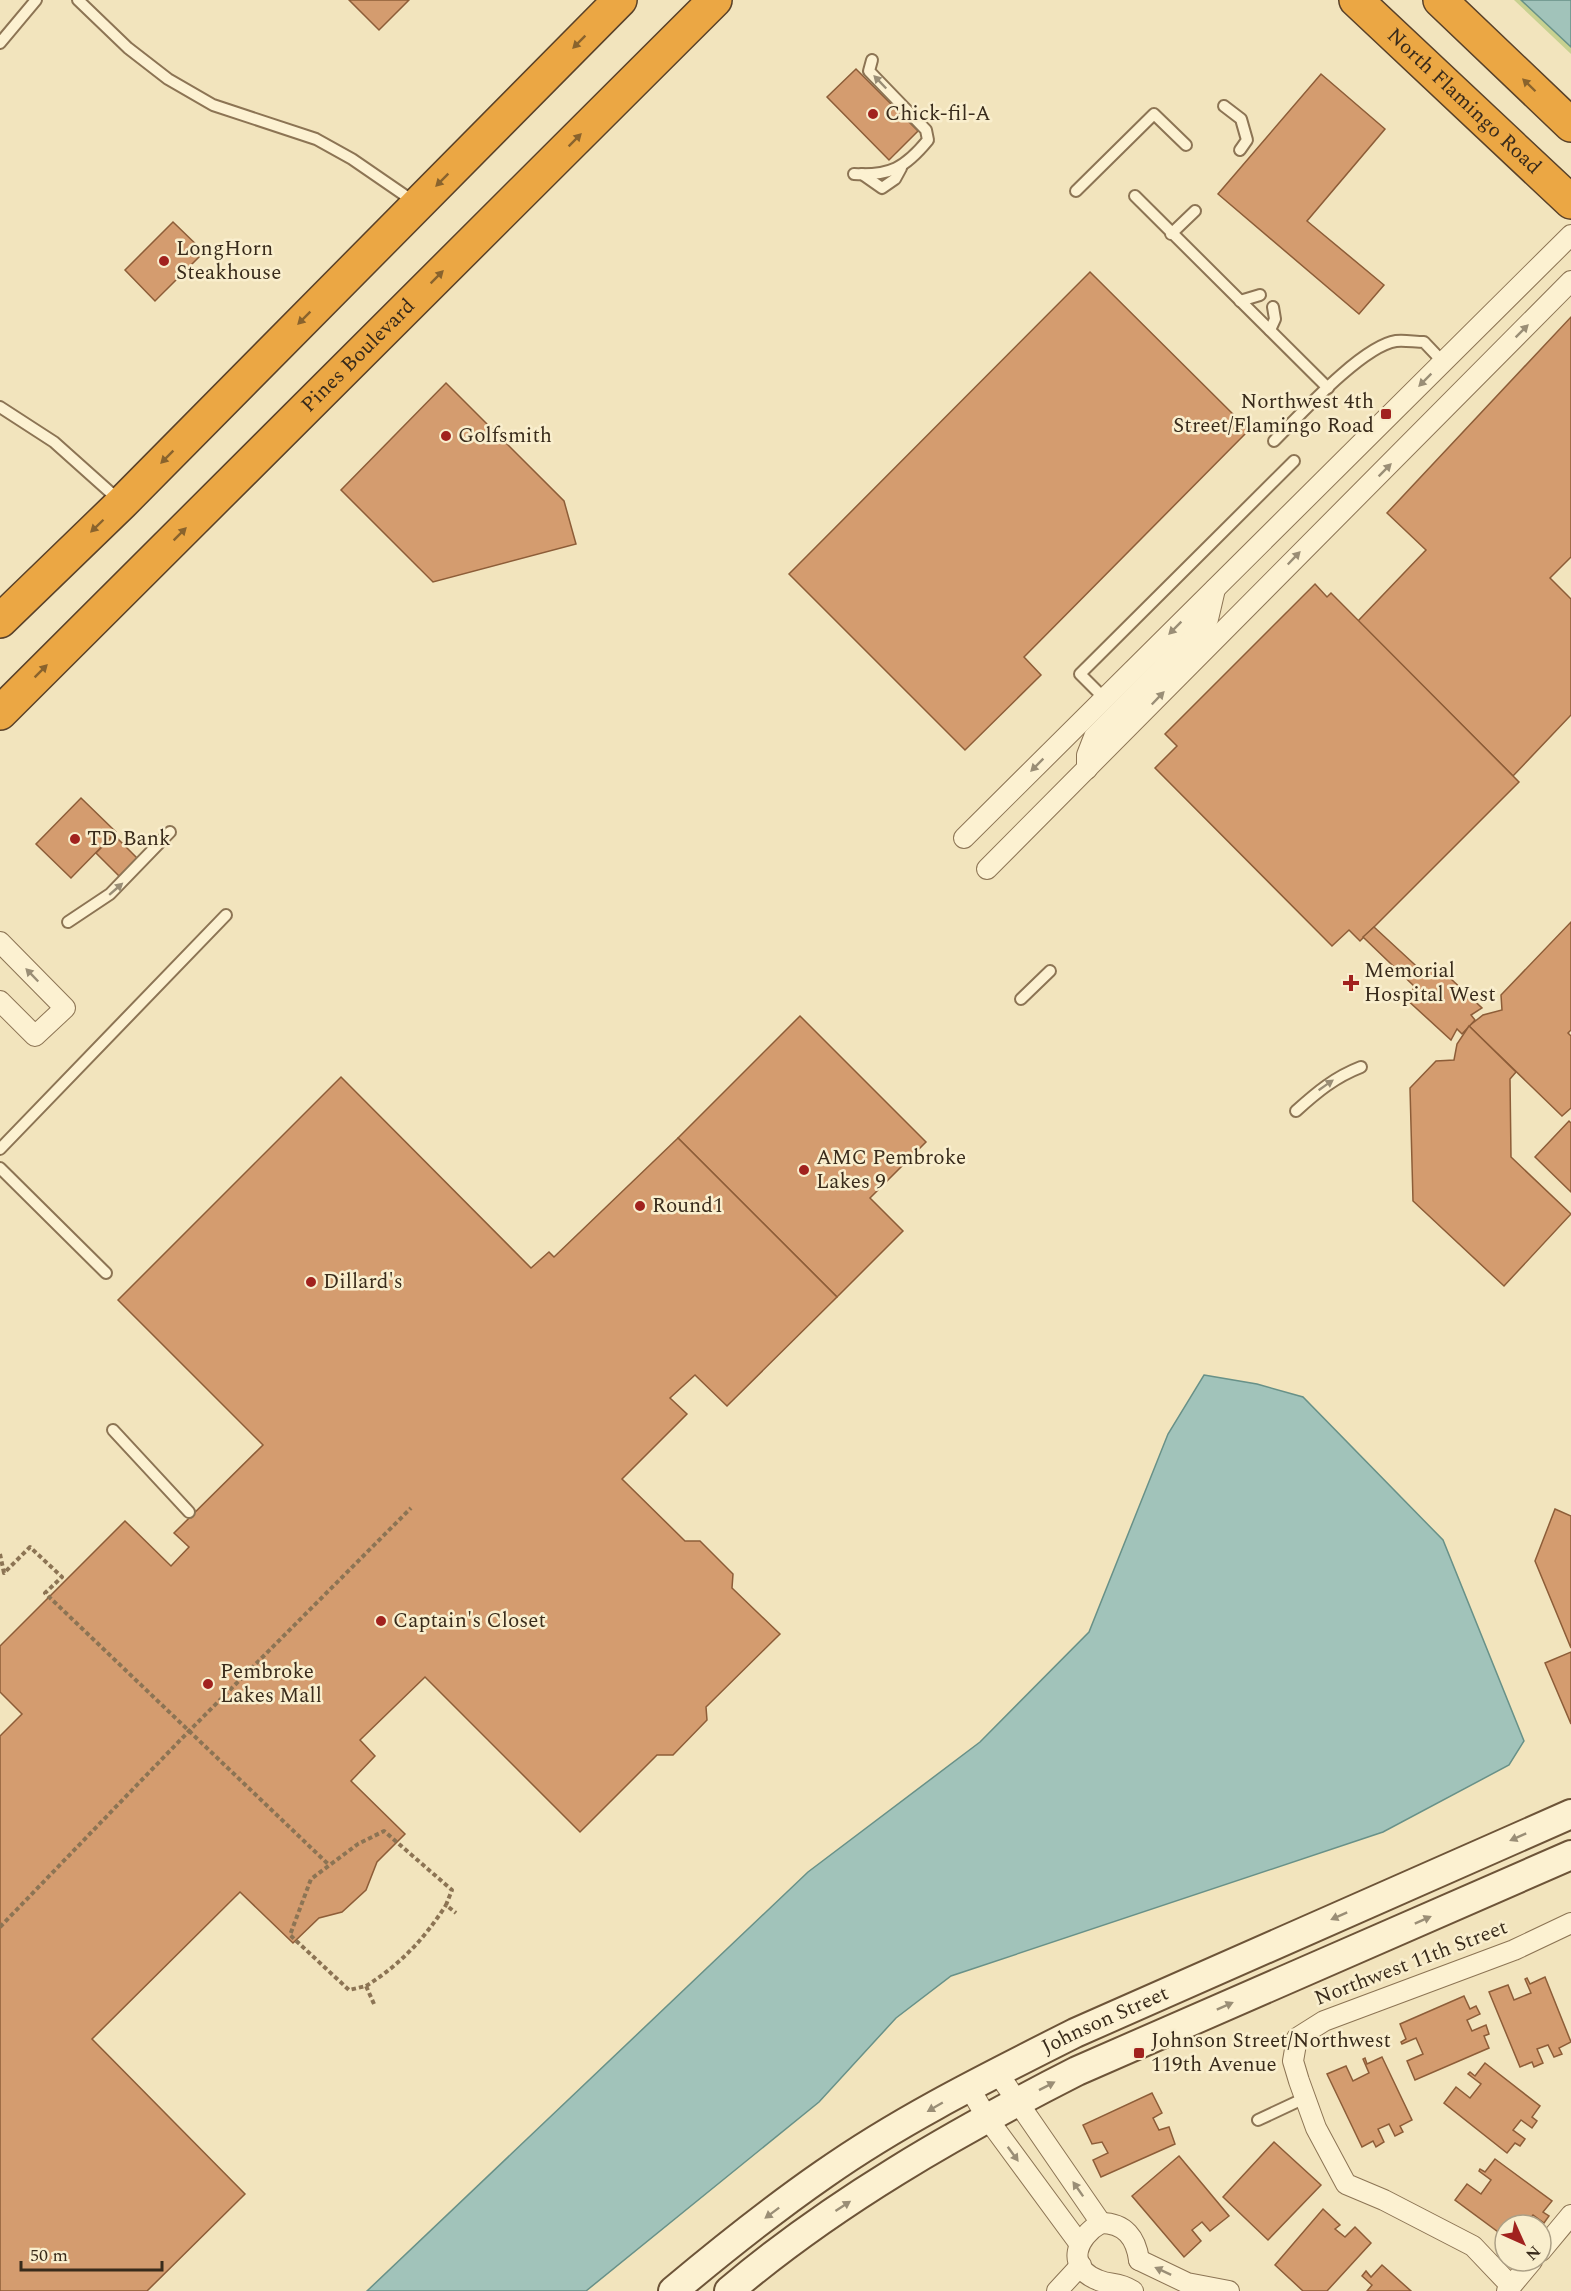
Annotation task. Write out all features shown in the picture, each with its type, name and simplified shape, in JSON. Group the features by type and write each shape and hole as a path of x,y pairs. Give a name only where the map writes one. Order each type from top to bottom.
{"highway":[{"path":"0,621 122,503 620,0"},
{"name":"Pines Boulevard","path":"0,713 715,0"},
{"name":"North Flamingo Road","path":"1356,0 1571,202"},
{"path":"1440,0 1571,125"}],"street":[{"path":"964,838 1571,235"},
{"path":"987,869 1571,281"},
{"path":"1087,769 1087,755 1094,737 1197,633 1208,619 1217,586"},
{"path":"1121,709 1120,717 1127,730"},
{"path":"0,942 65,1008 35,1036 0,1001"},
{"name":"Johnson Street","path":"673,2291 718,2253 826,2173 969,2087 1075,2033 1571,1814"},
{"name":"Johnson Street","path":"729,2291 822,2220 926,2153 1018,2101 1077,2071 1571,1856"},
{"name":"Northwest 11th Street","path":"1522,2273 1509,2289 1473,2246 1346,2184 1316,2128 1293,2061 1297,2038 1324,2021 1514,1950 1571,1923"},
{"path":"997,2073 1101,2223"},
{"path":"969,2087 987,2118 1079,2243"},
{"path":"1553,2237 1571,2215"},
{"path":"1101,2223 1127,2230 1137,2249 1139,2260 1126,2287 1097,2280 1081,2265 1077,2254 1079,2243 1085,2234 1101,2223"},
{"path":"1139,2260 1187,2283 1229,2291"},
{"path":"1058,2291 1081,2265"}],"lane":[{"path":"0,43 36,0"},
{"path":"78,0 128,48 168,79 213,105 316,139 352,159 417,204"},
{"path":"858,174 871,175 901,168 928,140 926,130 869,71 873,60"},
{"path":"1224,106 1241,119 1246,140 1240,150"},
{"path":"1076,191 1154,114 1186,145"},
{"path":"1135,196 1328,388"},
{"path":"1171,234 1195,211"},
{"path":"1240,301 1260,295"},
{"path":"1270,330 1275,319 1273,307"},
{"path":"1274,441 1328,388 1369,355 1395,341 1424,342 1443,362"},
{"path":"0,407 54,442 122,503"},
{"path":"1104,698 1080,674 1294,461"},
{"path":"68,922 110,894 170,832"},
{"path":"0,1149 226,915"},
{"path":"1021,999 1050,970"},
{"path":"1296,1110 1321,1088 1341,1075 1361,1067"},
{"path":"0,1168 106,1273"},
{"path":"113,1430 189,1512"},
{"path":"1258,2120 1305,2098"}],"path":[{"path":"0,1927 189,1731 411,1508"},
{"path":"0,1554 4,1573 30,1547 36,1552 62,1577 45,1593 328,1864"},
{"path":"384,1832 453,1890 446,1905 428,1934 396,1965 366,1986 349,1990 290,1935 311,1879 328,1864 384,1832"},
{"path":"446,1905 456,1913"},
{"path":"366,1986 374,2004"}],"green space":[{"path":"1514,0 1571,0 1571,54"}],"water":[{"path":"1521,0 1571,0 1571,47"},
{"path":"1204,1375 1257,1384 1303,1397 1443,1540 1524,1741 1509,1765 1383,1832 951,1976 896,2018 819,2102 586,2291 367,2291 808,1872 980,1742 1089,1632 1168,1434"}],"building":[{"path":"349,0 409,0 379,30"},
{"name":"Chick-fil-A","path":"856,69 918,131 889,160 827,97"},
{"path":"1321,74 1385,129 1307,221 1384,285 1359,314 1218,194"},
{"name":"LongHorn Steakhouse","path":"173,222 204,252 155,301 125,270"},
{"path":"1090,272 1249,430 1024,657 1041,675 965,750 789,574"},
{"path":"1571,317 1571,557 1550,578 1571,599 1571,715 1513,776 1358,621 1426,550 1387,513"},
{"name":"Golfsmith","path":"446,383 564,501 576,544 433,582 341,490"},
{"path":"1315,584 1327,597 1331,593 1519,782 1360,941 1349,930 1332,946 1155,768 1177,746 1165,734"},
{"name":"TD Bank","path":"81,798 116,832 71,878 36,844"},
{"path":"114,835 141,862 123,880 96,853"},
{"path":"1571,922 1571,1030 1568,1033 1571,1036 1571,1108 1562,1116 1469,1026 1483,1015 1502,1010 1501,995"},
{"path":"1374,927 1426,975 1436,965 1482,1008 1471,1015 1475,1020 1462,1034 1457,1029 1451,1040 1405,998 1415,987 1363,937"},
{"name":"AMC Pembroke Lakes 9","path":"800,1016 926,1142 870,1198 903,1231 837,1297 678,1138"},
{"path":"1469,1026 1516,1072 1510,1079 1511,1157 1571,1214 1504,1286 1413,1201 1410,1088 1436,1061 1454,1060 1457,1044"},
{"name":"Pembroke Lakes Mall","path":"341,1077 531,1268 549,1252 554,1257 678,1138 837,1297 727,1406 695,1375 670,1398 687,1414 622,1479 685,1541 700,1541 733,1574 732,1588 780,1634 706,1707 707,1720 673,1755 657,1755 580,1832 425,1677 360,1740 375,1756 351,1781 405,1834 377,1862 366,1890 342,1912 319,1918 293,1943 240,1892 92,2039 245,2194 147,2291 0,2291 0,1736 22,1714 0,1692 0,1646 125,1521 171,1566 189,1547 174,1533 263,1445 118,1300"},
{"path":"1569,1121 1571,1123 1571,1192 1535,1157"},
{"path":"1555,1509 1571,1516 1571,1648 1535,1561"},
{"path":"1571,1652 1571,1724 1545,1663"},
{"path":"1545,1977 1571,2042 1559,2048 1562,2054 1554,2057 1548,2045 1537,2049 1543,2063 1534,2067 1532,2062 1520,2067 1489,1992 1508,1985 1514,2000 1531,1993 1525,1979 1527,1978 1530,1984"},
{"path":"1464,1996 1470,2009 1476,2006 1480,2014 1467,2020 1472,2031 1486,2025 1489,2034 1484,2036 1489,2048 1415,2080 1407,2061 1423,2054 1416,2038 1402,2044 1401,2042 1406,2039 1400,2024"},
{"path":"1382,2057 1412,2120 1400,2126 1403,2132 1395,2136 1389,2124 1378,2129 1384,2142 1376,2147 1373,2141 1362,2147 1327,2074 1346,2066 1353,2081 1369,2073 1363,2059 1365,2058 1367,2064"},
{"path":"1485,2063 1540,2106 1532,2117 1537,2121 1532,2128 1521,2120 1513,2130 1525,2139 1520,2146 1515,2143 1507,2153 1444,2103 1456,2087 1470,2098 1481,2084 1468,2074 1470,2072 1475,2076"},
{"path":"1152,2093 1162,2113 1153,2118 1159,2130 1169,2127 1175,2144 1101,2177 1093,2160 1108,2153 1102,2142 1092,2144 1083,2125"},
{"path":"1274,2142 1321,2185 1268,2240 1223,2197"},
{"path":"1179,2156 1229,2216 1210,2231 1202,2222 1192,2230 1201,2241 1184,2257 1132,2196"},
{"path":"1495,2159 1552,2201 1543,2212 1544,2213 1493,2213 1493,2228 1455,2200 1467,2184 1481,2194 1491,2180 1479,2171 1480,2169 1485,2172"},
{"path":"1323,2209 1340,2225 1335,2229 1345,2237 1355,2227 1371,2243 1327,2291 1303,2291 1275,2265"},
{"path":"1382,2265 1411,2291 1367,2291 1372,2285 1362,2276 1366,2271 1371,2277"}],"place":[{"name":"Chick-fil-A","path":"873,114"},
{"name":"LongHorn Steakhouse","path":"164,261"},
{"name":"Northwest 4th Street/Flamingo Road","path":"1386,414"},
{"name":"Golfsmith","path":"446,436"},
{"name":"TD Bank","path":"75,839"},
{"name":"Memorial Hospital West","path":"1351,983"},
{"name":"AMC Pembroke Lakes 9","path":"804,1170"},
{"name":"Round1","path":"640,1206"},
{"name":"Dillard's","path":"311,1282"},
{"name":"Captain's Closet","path":"381,1621"},
{"name":"Pembroke Lakes Mall","path":"208,1684"},
{"name":"Johnson Street/Northwest 119th Avenue","path":"1139,2053"}]}
